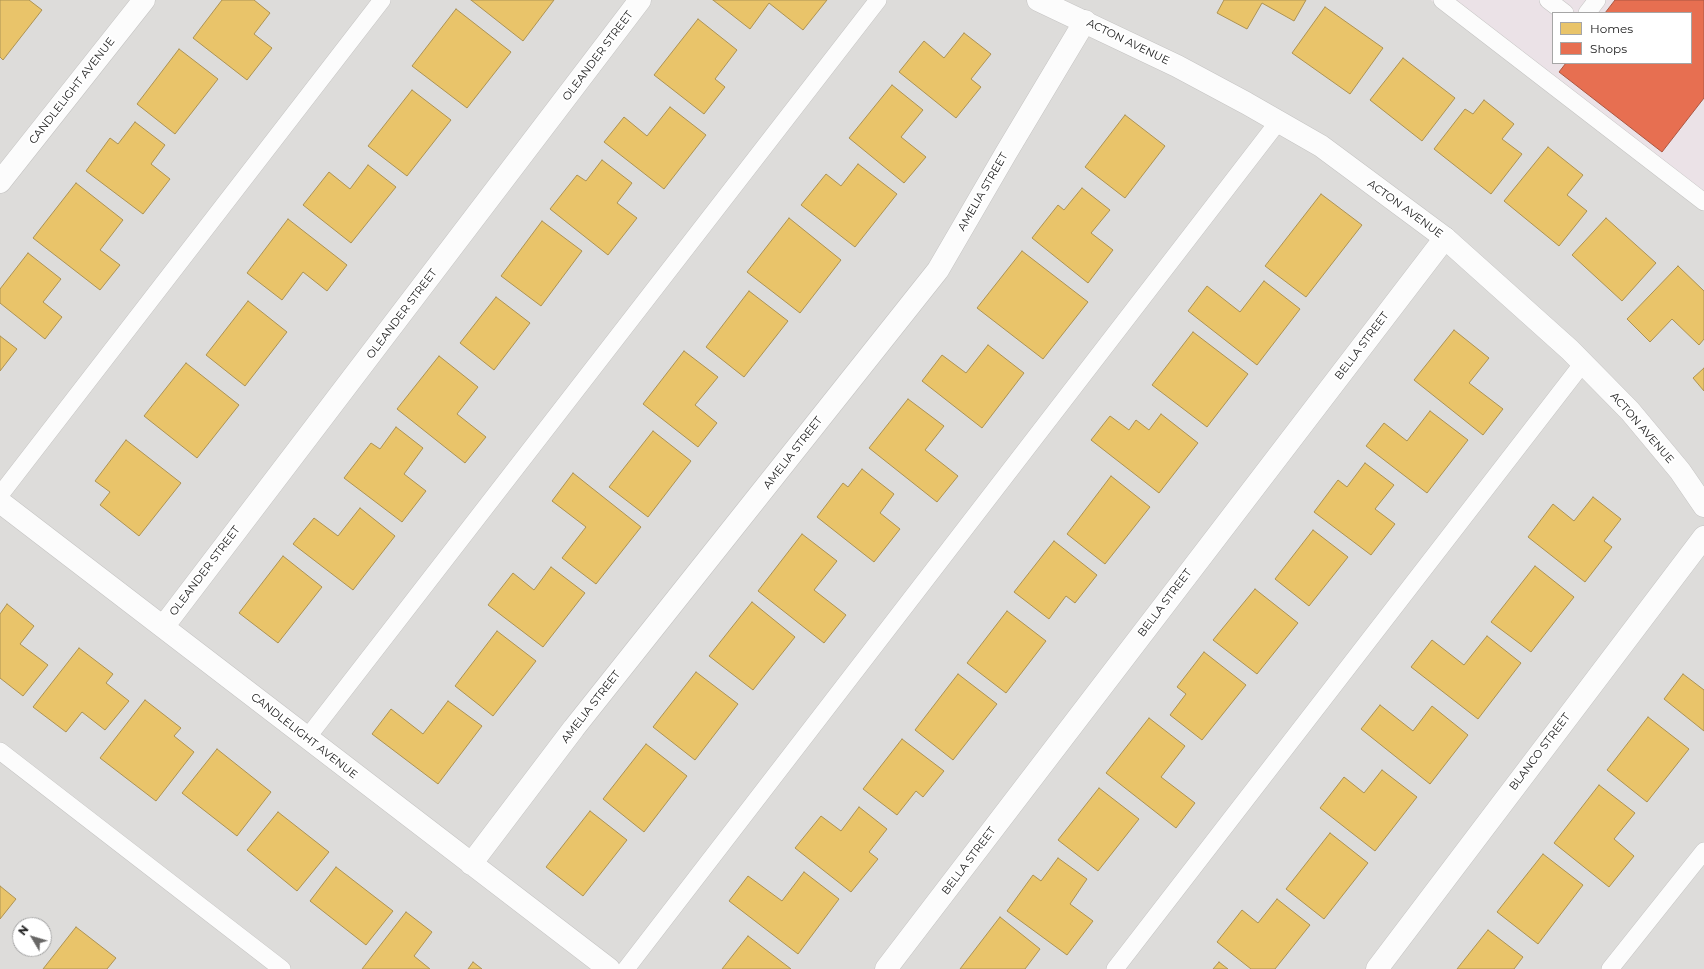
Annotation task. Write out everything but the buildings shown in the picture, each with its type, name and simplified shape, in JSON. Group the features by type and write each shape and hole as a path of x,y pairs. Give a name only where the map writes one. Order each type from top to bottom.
{"street":[{"name":"CANDLELIGHT AVENUE","path":"0,182 144,0"},
{"name":"OLEANDER STREET","path":"163,627 640,0"},
{"name":"ACTON AVENUE","path":"1038,0 1177,66 1321,146 1445,238 1583,363 1630,411 1680,471 1704,506"},
{"name":"AMELIA STREET","path":"470,864 574,728 938,270 1085,21"},
{"name":"BELLA STREET","path":"886,969 1445,238"},
{"name":"CANDLELIGHT AVENUE","path":"0,502 470,864 609,969"},
{"name":"BLANCO STREET","path":"1377,969 1704,536"}],"lane":[{"path":"0,495 382,0"},
{"path":"307,738 878,0"},
{"path":"1442,0 1704,202"},
{"path":"1548,0 1564,12"},
{"path":"1588,12 1597,0"},
{"path":"626,969 1278,122"},
{"path":"1115,969 1583,363"},
{"path":"0,751 282,969"},
{"path":"1610,969 1704,851"}],"shaded area":[{"path":"0,0 1431,0 1704,210 1704,969 0,969"},
{"path":"1431,0 1704,0 1704,210"}]}
